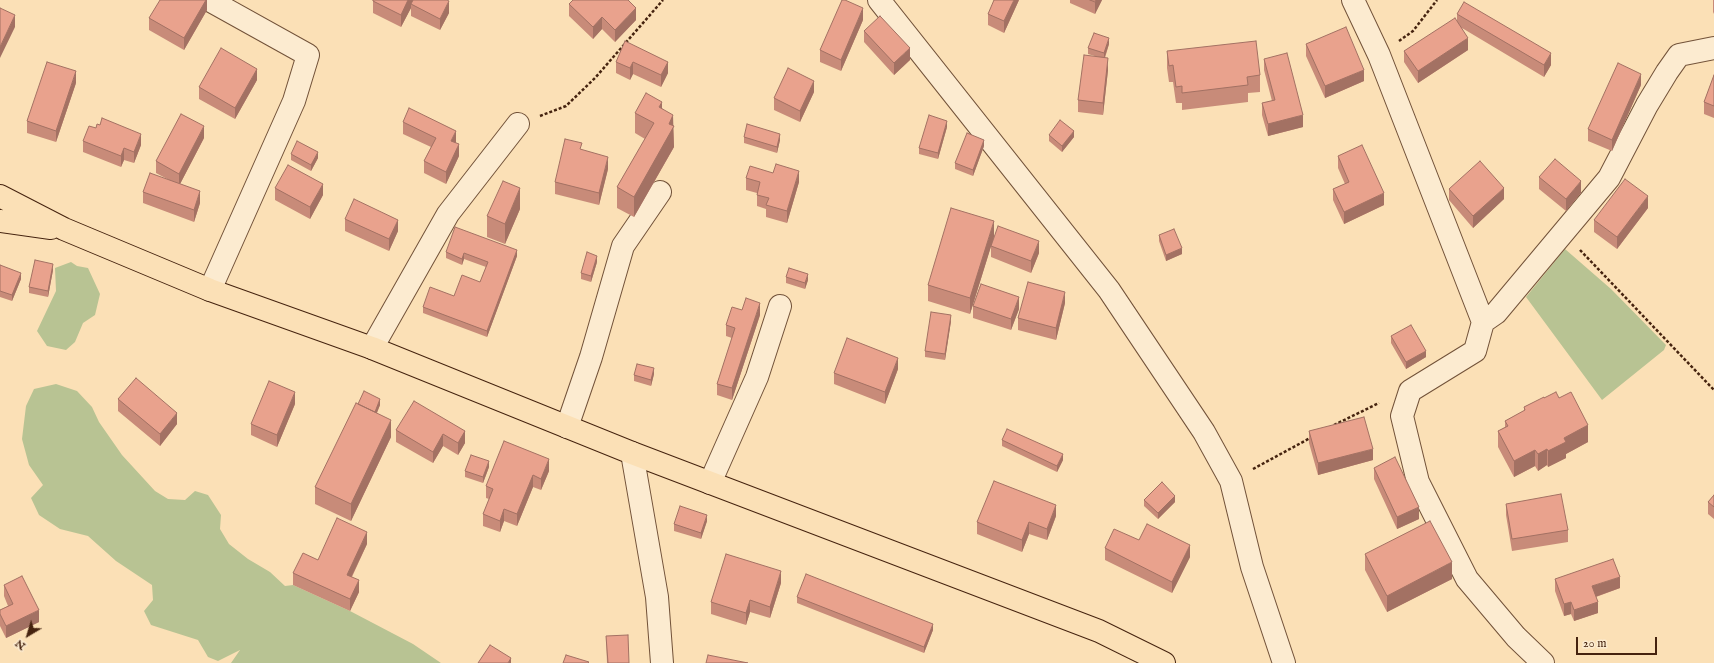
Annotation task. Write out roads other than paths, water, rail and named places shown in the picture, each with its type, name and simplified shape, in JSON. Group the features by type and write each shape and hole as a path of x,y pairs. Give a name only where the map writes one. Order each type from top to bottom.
{"main road":[{"path":"0,196 64,229 210,290 372,348 632,453 1098,631 1164,663"},
{"path":"0,221 64,229"}],"street":[{"path":"209,0 308,55 294,102 210,290"},
{"path":"879,0 1109,290 1204,432 1231,481 1252,567 1284,663"},
{"path":"1353,0 1380,55 1483,322 1475,351 1410,391 1402,416 1418,482 1467,579 1516,637 1543,663"},
{"path":"1483,322 1496,312 1609,178 1647,105 1679,55 1714,48"},
{"path":"372,348 448,214 518,124"},
{"path":"567,427 591,357 624,246 660,192"},
{"path":"710,482 757,377 780,306"},
{"path":"632,453 657,597 662,663"}]}
